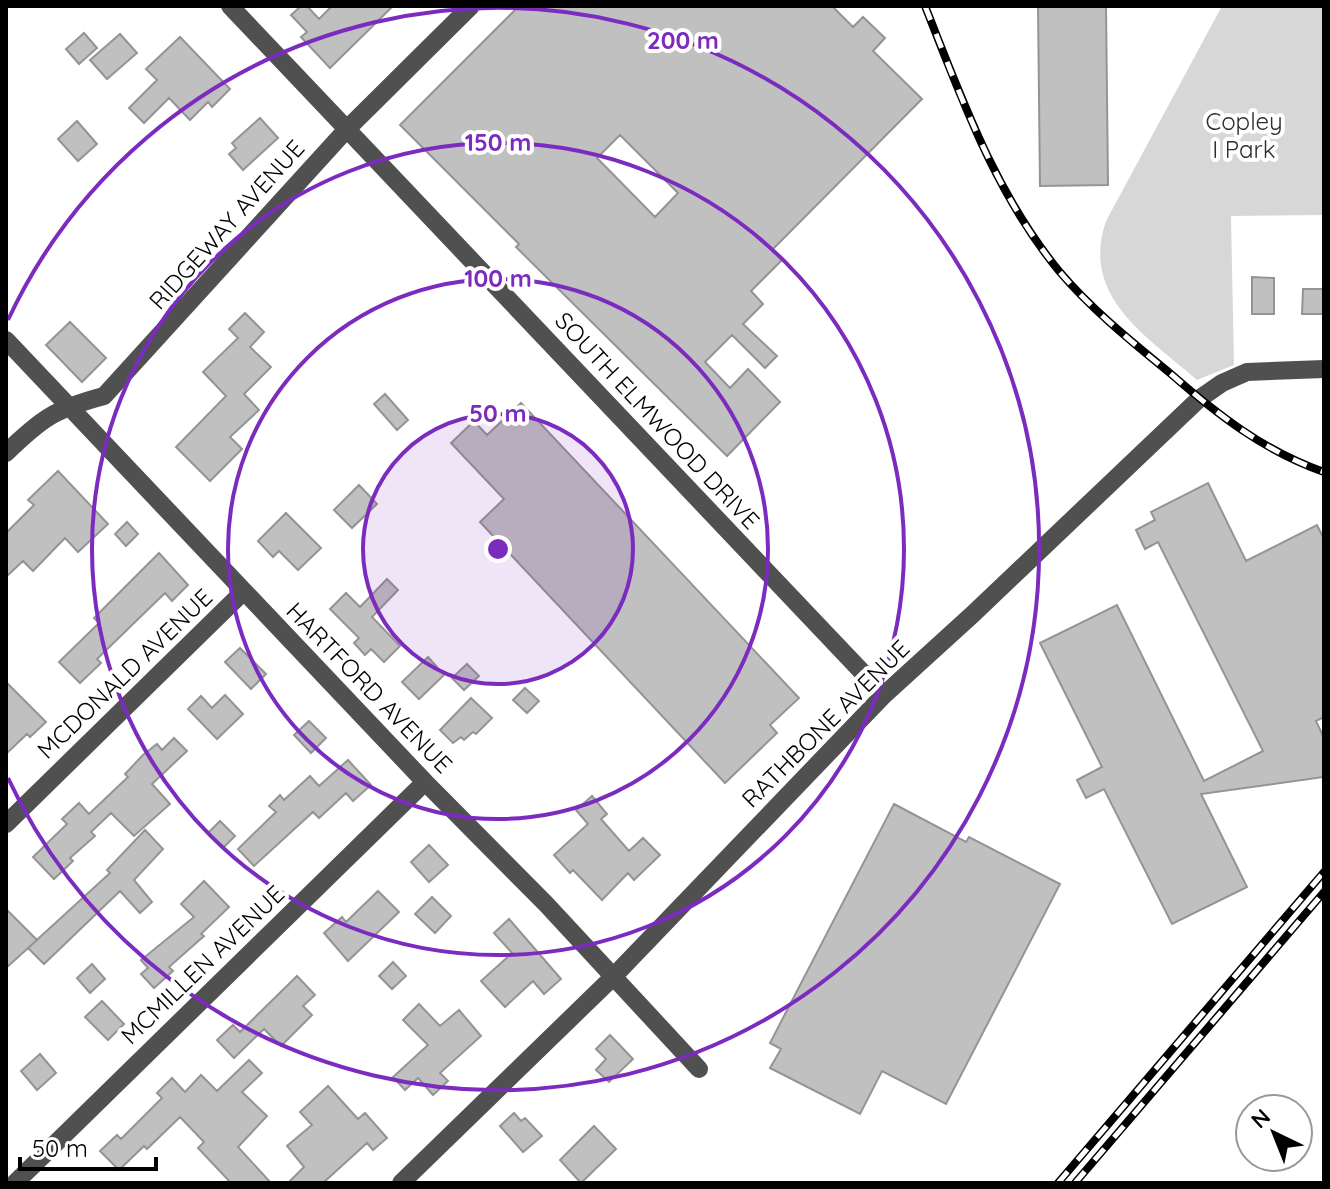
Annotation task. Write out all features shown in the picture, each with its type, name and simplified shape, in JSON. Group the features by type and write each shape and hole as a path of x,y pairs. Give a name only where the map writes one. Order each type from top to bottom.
{"street":[{"name":"SOUTH ELMWOOD DRIVE","path":"230,6 884,695"},
{"name":"RIDGEWAY AVENUE","path":"6,453 37,423 67,406 104,396 347,129 471,6"},
{"name":"HARTFORD AVENUE","path":"6,340 243,592 546,904 699,1069"},
{"name":"RATHBONE AVENUE","path":"401,1183 613,977 884,695 1199,399 1222,383 1247,372 1324,369"},
{"name":"MCDONALD AVENUE","path":"6,824 243,592"},
{"name":"MCMILLEN AVENUE","path":"15,1183 425,782"}],"green space":[{"name":"Copley I Park","path":"1222,6 1324,6 1324,215 1231,216 1234,365 1197,380 1139,330 1123,312 1110,293 1102,272 1100,248 1106,221"}],"building":[{"path":"301,6 307,6 319,19 332,6 393,6 330,68 301,37 307,32 291,15"},
{"path":"519,6 832,6 853,27 863,17 885,38 873,51 922,99 772,250 782,260 751,291 763,304 743,324 777,356 765,368 732,335 705,362 730,388 748,369 780,402 727,456 516,247 519,244 400,125","holes":["620,135 678,193 655,217 597,158"]},
{"path":"1038,6 1106,6 1108,185 1040,186"},
{"path":"84,33 97,48 79,64 66,49"},
{"path":"120,34 137,53 107,79 90,60"},
{"path":"180,37 230,89 212,107 208,102 190,120 169,98 144,123 129,108 157,80 146,69"},
{"path":"260,118 278,138 243,170 229,154 236,148 232,143"},
{"path":"77,121 97,144 78,161 58,139"},
{"path":"1252,277 1274,278 1274,314 1252,314"},
{"path":"1303,289 1324,289 1324,314 1302,314"},
{"path":"245,313 264,332 250,347 271,367 244,394 259,410 230,437 242,449 210,481 176,447 226,396 203,372 238,338 229,329"},
{"path":"70,322 106,358 82,382 46,345"},
{"path":"385,394 408,420 397,430 374,404"},
{"path":"521,403 799,698 770,725 777,733 725,783 480,522 504,499 451,443 474,421 487,435"},
{"path":"58,471 108,524 78,552 65,538 33,571 23,561 6,577 6,533 34,505 28,500"},
{"path":"1208,483 1246,561 1317,525 1324,539 1324,717 1316,721 1324,738 1324,777 1201,794 1247,887 1172,924 1104,789 1086,798 1077,780 1102,767 1040,643 1117,605 1204,781 1263,751 1158,542 1145,549 1136,530 1155,520 1151,512"},
{"path":"359,485 377,504 352,528 334,510"},
{"path":"286,513 321,548 298,570 279,551 273,557 258,541"},
{"path":"127,522 138,534 126,546 115,534"},
{"path":"159,553 188,585 172,601 165,593 97,659 101,663 80,683 59,662 99,623 94,618"},
{"path":"387,579 398,590 372,617 400,646 384,662 371,649 365,655 354,643 359,638 330,609 346,593 360,607"},
{"path":"240,648 266,674 251,689 225,662"},
{"path":"428,657 444,675 419,699 402,682"},
{"path":"467,664 479,676 464,690 452,678"},
{"path":"6,682 46,722 30,737 27,734 6,754"},
{"path":"525,688 539,701 527,713 513,700"},
{"path":"225,695 243,714 217,739 188,709 201,696 212,708"},
{"path":"471,698 492,718 476,734 473,732 464,740 461,737 453,743 440,730"},
{"path":"309,721 326,738 311,753 294,735"},
{"path":"174,738 187,751 152,784 170,804 134,836 111,813 91,832 95,836 70,858 73,861 54,879 33,857 67,824 62,819 79,803 89,814 128,777 125,774 143,755 157,744 162,750"},
{"path":"348,760 371,785 353,801 346,793 319,818 313,812 254,866 238,849 276,812 269,806 280,795 284,800 310,776 319,786"},
{"path":"592,796 607,814 601,819 629,851 643,838 660,855 634,880 628,873 602,900 554,855 588,824 576,810"},
{"path":"894,804 966,842 969,837 1060,884 946,1104 882,1071 860,1114 770,1068 781,1049 770,1043"},
{"path":"220,821 235,836 223,848 208,833"},
{"path":"145,830 163,849 134,880 152,902 140,913 120,891 44,964 28,948 110,873 107,870"},
{"path":"429,845 448,865 429,882 411,862"},
{"path":"204,881 229,907 201,934 204,936 169,967 173,971 154,988 141,974 148,968 141,960 194,917 181,904"},
{"path":"378,891 399,912 348,961 324,933 342,917 346,922"},
{"path":"432,897 451,916 435,933 415,914"},
{"path":"6,909 37,940 6,968"},
{"path":"509,919 561,979 544,994 533,981 505,1007 481,981 512,953 494,933"},
{"path":"393,962 406,976 392,989 379,976"},
{"path":"92,964 105,979 90,993 77,978"},
{"path":"297,976 315,995 303,1006 312,1015 281,1046 264,1029 234,1058 217,1040 233,1025 240,1032"},
{"path":"102,1001 124,1024 108,1040 85,1017"},
{"path":"419,1004 440,1026 459,1010 481,1036 440,1073 448,1081 433,1095 418,1078 405,1090 393,1077 428,1045 403,1020"},
{"path":"610,1035 633,1059 609,1082 596,1070 606,1059 596,1049"},
{"path":"40,1054 56,1073 37,1090 21,1071"},
{"path":"249,1060 262,1073 242,1092 267,1116 238,1147 271,1183 231,1183 198,1148 204,1142 180,1117 147,1149 144,1146 119,1170 100,1151 117,1135 121,1139 162,1098 157,1093 172,1078 185,1092 201,1075 217,1091"},
{"path":"328,1086 358,1119 365,1113 387,1138 373,1150 367,1143 323,1183 288,1183 304,1167 287,1146 312,1125 300,1112"},
{"path":"514,1113 521,1121 525,1118 542,1136 523,1152 500,1126"},
{"path":"594,1126 616,1149 581,1183 560,1160"}],"railway":[{"path":"925,6 998,177 1036,241 1059,271 1113,325 1224,417 1281,454 1324,472"},
{"path":"1058,1183 1324,872"},
{"path":"1075,1183 1324,892"}]}
